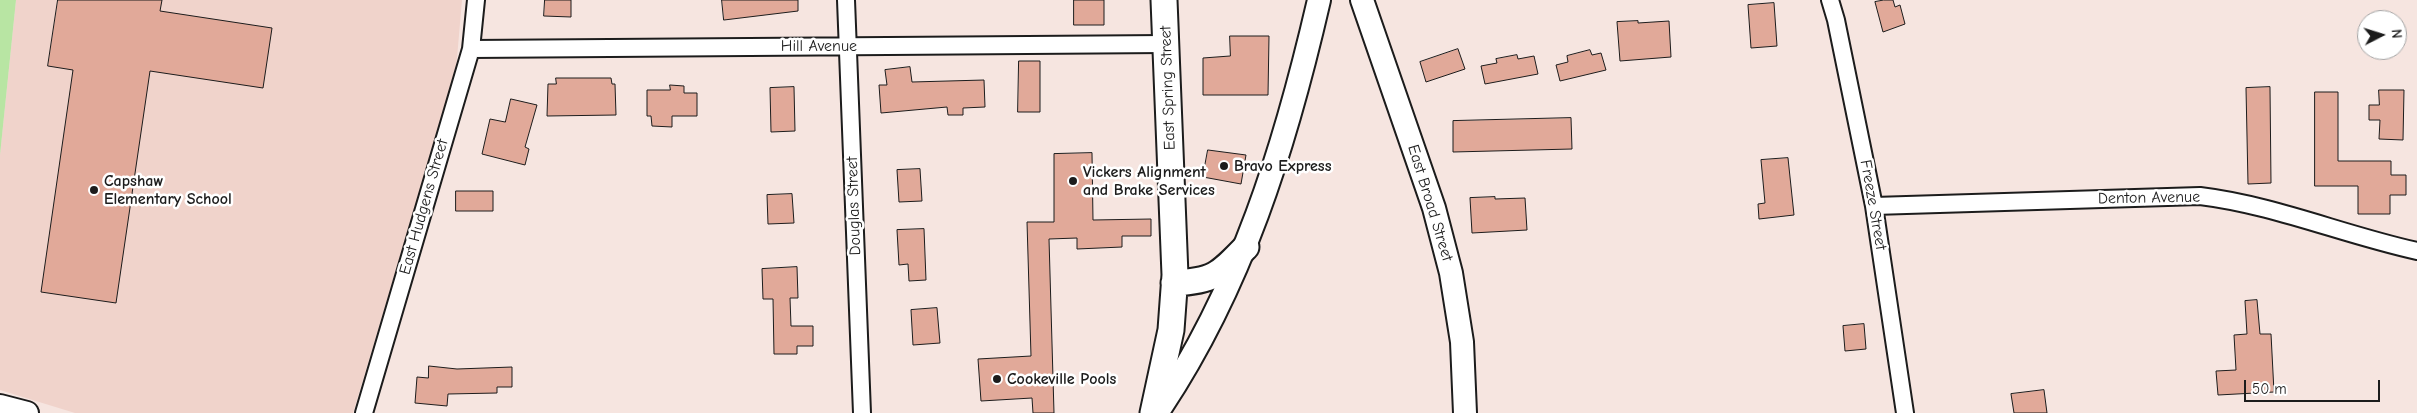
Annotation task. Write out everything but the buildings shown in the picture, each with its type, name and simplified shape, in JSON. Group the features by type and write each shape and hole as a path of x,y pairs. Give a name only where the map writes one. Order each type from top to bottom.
{"main road":[{"name":"East Spring Street","path":"1153,413 1171,330 1174,283 1164,0"},
{"path":"1174,283 1212,278 1225,269 1246,247"}],"street":[{"name":"East Hudgens Street","path":"364,413 471,49 476,0"},
{"name":"Douglas Street","path":"846,0 862,413"},
{"path":"1157,413 1188,368 1221,306 1246,247 1289,118 1319,0"},
{"name":"East Broad Street","path":"1362,0 1434,208 1448,263 1462,342 1465,413"},
{"name":"Freeze Street","path":"1830,0 1874,206 1905,413"},
{"name":"Hill Avenue","path":"471,49 1166,44"},
{"name":"Denton Avenue","path":"1874,206 2200,196 2253,205 2370,241 2417,251"},
{"path":"0,406 27,413"}],"shaded area":[{"path":"16,0 462,0 456,70 353,413 75,413 0,390 0,155"}],"green space":[{"path":"0,0 16,0 0,155"}],"place":[{"name":"Bravo Express","path":"1224,166"},
{"name":"Vickers Alignment and Brake Services","path":"1073,181"},
{"name":"Capshaw Elementary School","path":"94,190"},
{"name":"Cookeville Pools","path":"997,379"}]}
